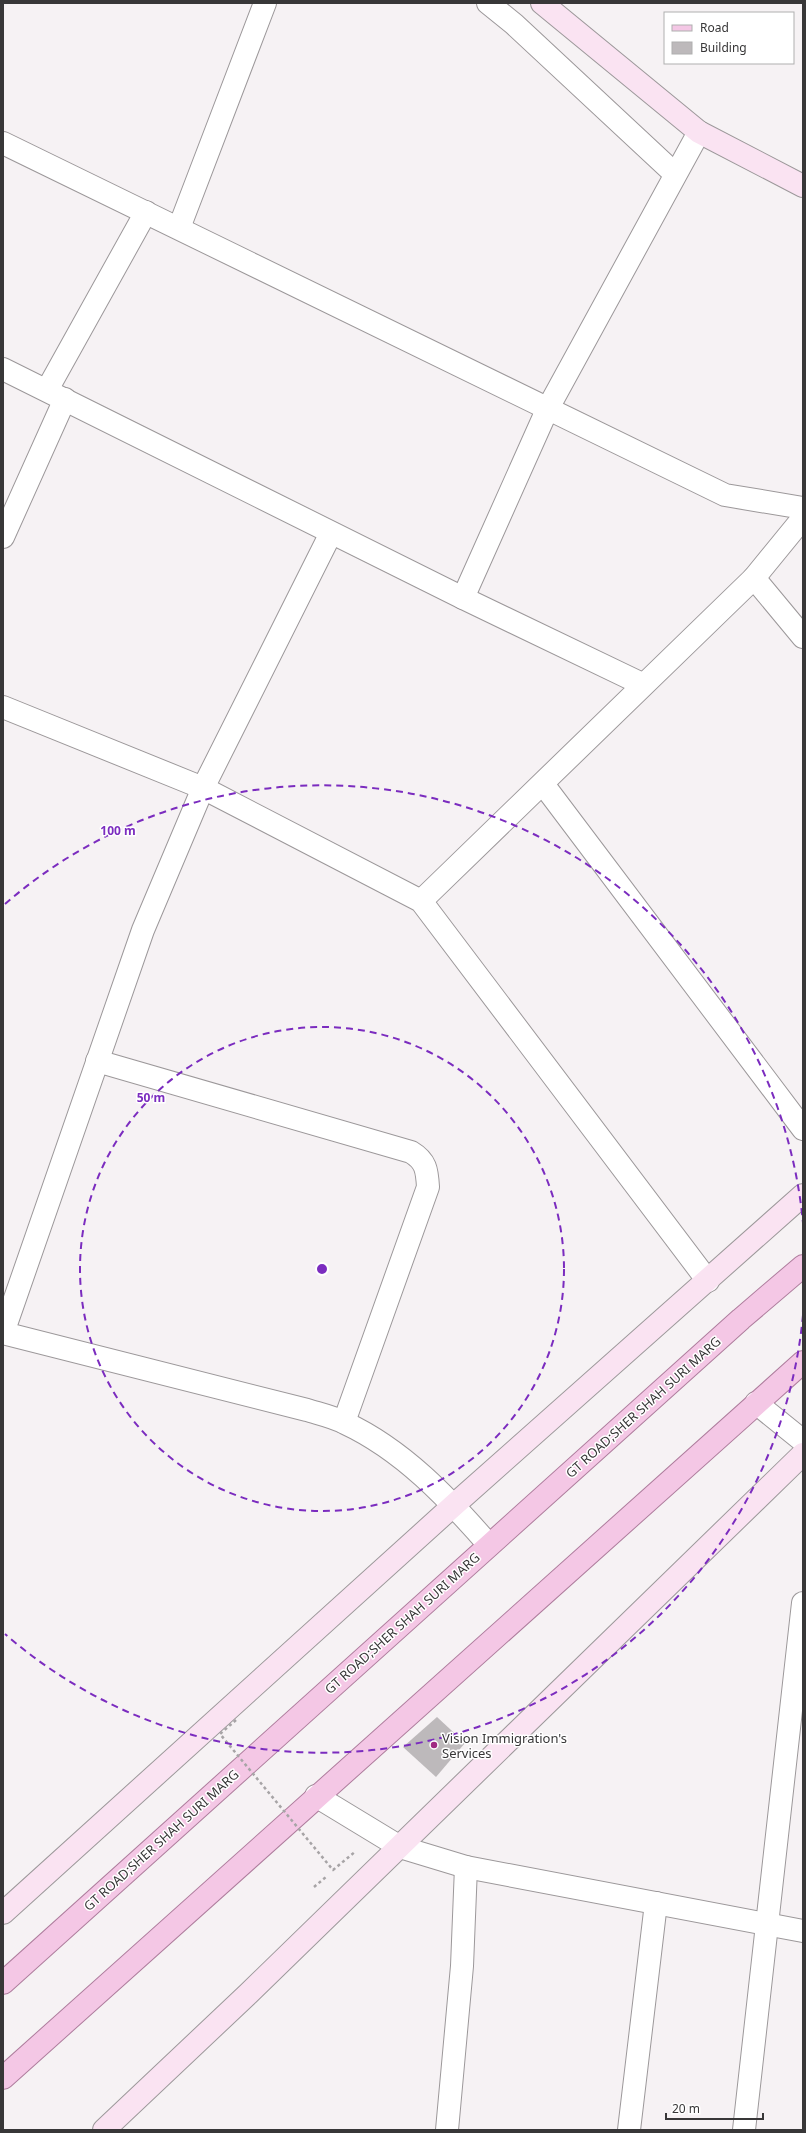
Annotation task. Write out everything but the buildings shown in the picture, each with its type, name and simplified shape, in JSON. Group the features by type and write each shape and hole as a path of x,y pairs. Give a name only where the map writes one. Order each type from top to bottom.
{"main road":[{"path":"542,3 699,132 803,186"},
{"path":"3,1913 454,1505 803,1195"},
{"name":"GT ROAD;SHER SHAH SURI MARG","path":"3,1982 741,1319 803,1266"},
{"path":"3,2078 316,1796 803,1362"},
{"path":"104,2130 248,1994 803,1454"}],"street":[{"path":"179,228 265,3"},
{"path":"488,3 514,24 675,174"},
{"path":"463,598 547,410 699,132"},
{"path":"3,143 179,228 547,410 725,495 803,508"},
{"path":"3,536 56,395 146,212"},
{"path":"3,369 463,598 642,684"},
{"path":"421,901 543,784 642,684 754,578 803,518"},
{"path":"332,533 204,788 143,930 3,1333 307,1410 344,1422 380,1442 454,1505 489,1545"},
{"path":"754,578 803,637"},
{"path":"3,707 204,788 421,901 708,1280"},
{"path":"543,784 803,1129"},
{"path":"97,1061 411,1152 421,1158 427,1172 428,1187 344,1422"},
{"path":"756,1403 803,1442"},
{"path":"744,2130 767,1924 794,1763 803,1603"},
{"path":"316,1796 400,1847 466,1867 803,1931"},
{"path":"447,2130 462,1966 466,1867"},
{"path":"629,2130 656,1903"}],"path":[{"path":"236,1720 220,1734 333,1870 356,1851"}],"place":[{"name":"Vision Immigration's Services","path":"434,1745"}]}
